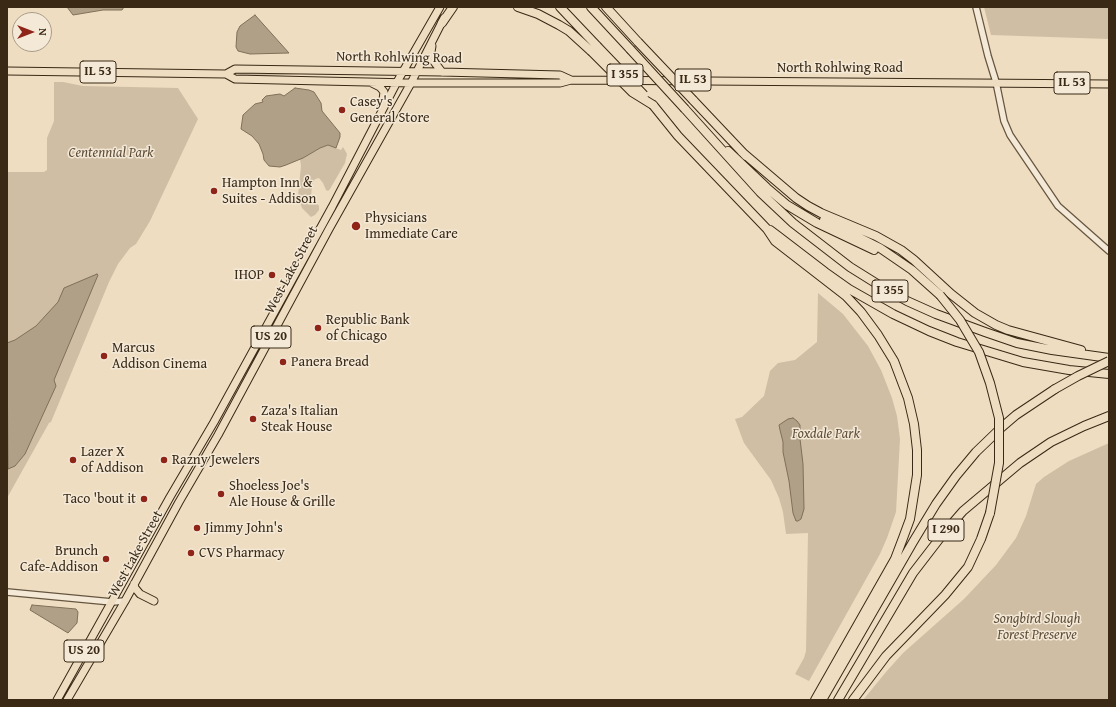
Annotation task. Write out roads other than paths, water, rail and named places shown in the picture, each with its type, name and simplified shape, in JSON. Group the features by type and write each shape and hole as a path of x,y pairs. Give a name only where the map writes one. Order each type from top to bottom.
{"highway":[{"path":"442,23 453,7"},
{"path":"518,7 538,14 560,25 594,48"},
{"name":"I 355","path":"560,7 632,92 654,106 678,136 767,229 849,289 893,314 957,342 1023,362 1070,370 1109,374"},
{"name":"I 355","path":"591,7 760,192 793,223 850,267 907,300 936,314 985,332 1017,343 1052,350 1109,357"},
{"path":"606,7 787,198 813,215 870,242 912,270 940,295 960,320 979,352 990,383 999,418 999,463 990,512 981,539 968,567 945,595 886,656 853,700"},
{"path":"714,142 732,154 786,205 817,223 892,257"},
{"path":"742,152 796,198 808,206 876,236 901,250 962,304 987,320 1008,330 1109,357"},
{"path":"767,229 775,240 846,296 861,312 878,335 894,361 908,398 914,424 917,450 917,475 914,499 910,519 903,538 888,571 815,700"},
{"name":"I 290","path":"822,700 916,536 956,476 976,452 1016,415 1055,389 1109,361"},
{"name":"I 290","path":"838,700 913,573 942,534 963,511 1020,463 1051,442 1109,416"}],"main road":[{"name":"US 20","path":"397,82 440,7"},
{"name":"US 20","path":"411,83 450,7"},
{"path":"435,37 431,52 432,59 442,72"},
{"name":"North Rohlwing Road","path":"226,74 234,69 442,72 560,75 571,80"},
{"name":"North Rohlwing Road","path":"7,71 226,74 236,79 411,83 560,83 571,80 1109,84"},
{"path":"367,82 380,87 384,92 382,113"},
{"name":"West Lake Street","path":"57,700 217,418 382,113 397,82"},
{"name":"West Lake Street","path":"67,700 125,601 178,502 218,435 329,229 411,83"},
{"path":"134,584 140,594 154,601"}],"street":[{"path":"976,7 996,82 1004,121 1010,135 1058,206 1109,251"},
{"path":"7,592 112,602 125,601"}],"place":[{"name":"Casey's General Store","path":"342,110"},
{"name":"Hampton Inn & Suites - Addison","path":"214,191"},
{"name":"Physicians Immediate Care","path":"356,226"},
{"name":"IHOP","path":"272,275"},
{"name":"Republic Bank of Chicago","path":"318,328"},
{"name":"Marcus Addison Cinema","path":"104,356"},
{"name":"Panera Bread","path":"283,362"},
{"name":"Zaza's Italian Steak House","path":"253,419"},
{"name":"Lazer X of Addison","path":"73,460"},
{"name":"Razny Jewelers","path":"164,460"},
{"name":"Shoeless Joe's Ale House & Grille","path":"221,494"},
{"name":"Taco 'bout it","path":"144,499"},
{"name":"Jimmy John's","path":"197,528"},
{"name":"CVS Pharmacy","path":"191,553"},
{"name":"Brunch Cafe-Addison","path":"106,559"}],"park label":[{"name":"Centennial Park","path":"111,153"},
{"name":"Foxdale Park","path":"826,434"},
{"name":"Songbird Slough Forest Preserve","path":"1037,628"}]}
